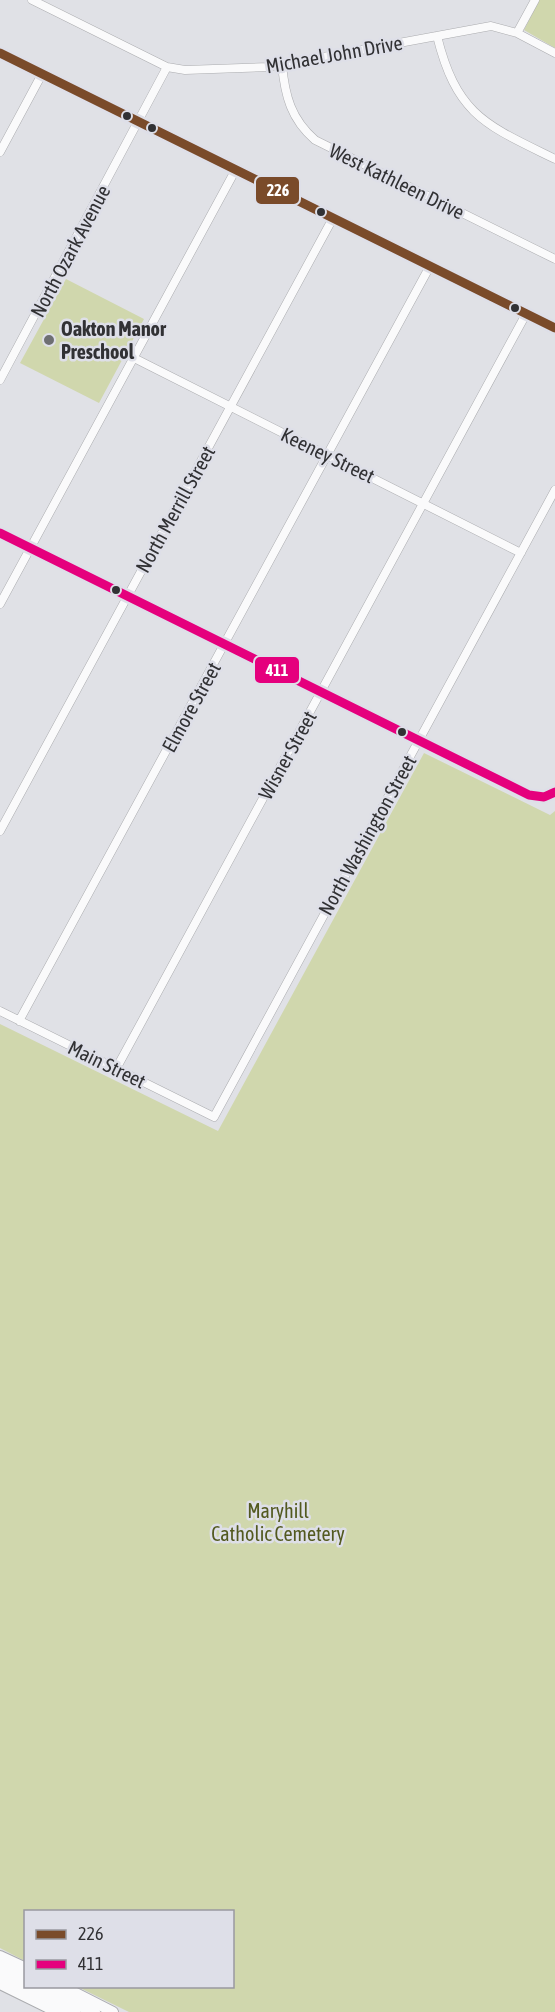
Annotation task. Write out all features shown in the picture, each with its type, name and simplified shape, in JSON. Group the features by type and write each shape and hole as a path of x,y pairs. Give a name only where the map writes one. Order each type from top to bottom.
{"main road":[{"path":"0,53 555,328"},
{"path":"0,1956 24,1967"},
{"path":"0,1965 24,1977"},
{"path":"0,1975 24,1987"},
{"path":"0,1984 57,2012"},
{"path":"26,1988 74,2012"},
{"path":"47,1988 94,2012"},
{"path":"66,1988 113,2012"}],"street":[{"path":"32,0 167,67 139,122"},
{"path":"517,33 535,0"},
{"name":"Michael John Drive","path":"167,67 195,70 245,69 282,65 491,26 517,33 555,53"},
{"path":"437,36 451,78 471,109 499,131 555,159"},
{"name":"West Kathleen Drive","path":"282,65 284,88 291,110 298,122 315,140 555,259"},
{"path":"0,152 42,74"},
{"name":"North Ozark Avenue","path":"0,380 139,122"},
{"path":"0,604 236,169"},
{"name":"North Merrill Street","path":"0,831 333,218"},
{"name":"Elmore Street","path":"19,1021 430,266"},
{"name":"Wisner Street","path":"116,1069 526,314"},
{"name":"Keeney Street","path":"134,358 521,553"},
{"name":"North Washington Street","path":"214,1117 555,490"},
{"path":"0,533 529,795 544,797 555,792"},
{"name":"Main Street","path":"0,1011 214,1117"}],"green space":[{"path":"539,0 555,0 555,48 524,30"},
{"path":"66,279 144,319 99,403 20,363"},
{"name":"Maryhill Catholic Cemetery","path":"424,753 550,815 555,811 555,2012 129,2012 80,1988 234,1988 234,1910 24,1910 24,1960 0,1948 0,1024 218,1131"}],"transit line":[{"name":"226","path":"0,53 555,328"},
{"name":"411","path":"0,533 529,795 544,797 555,792"}],"place":[{"name":"Oakton Manor Preschool","path":"49,340"}]}
